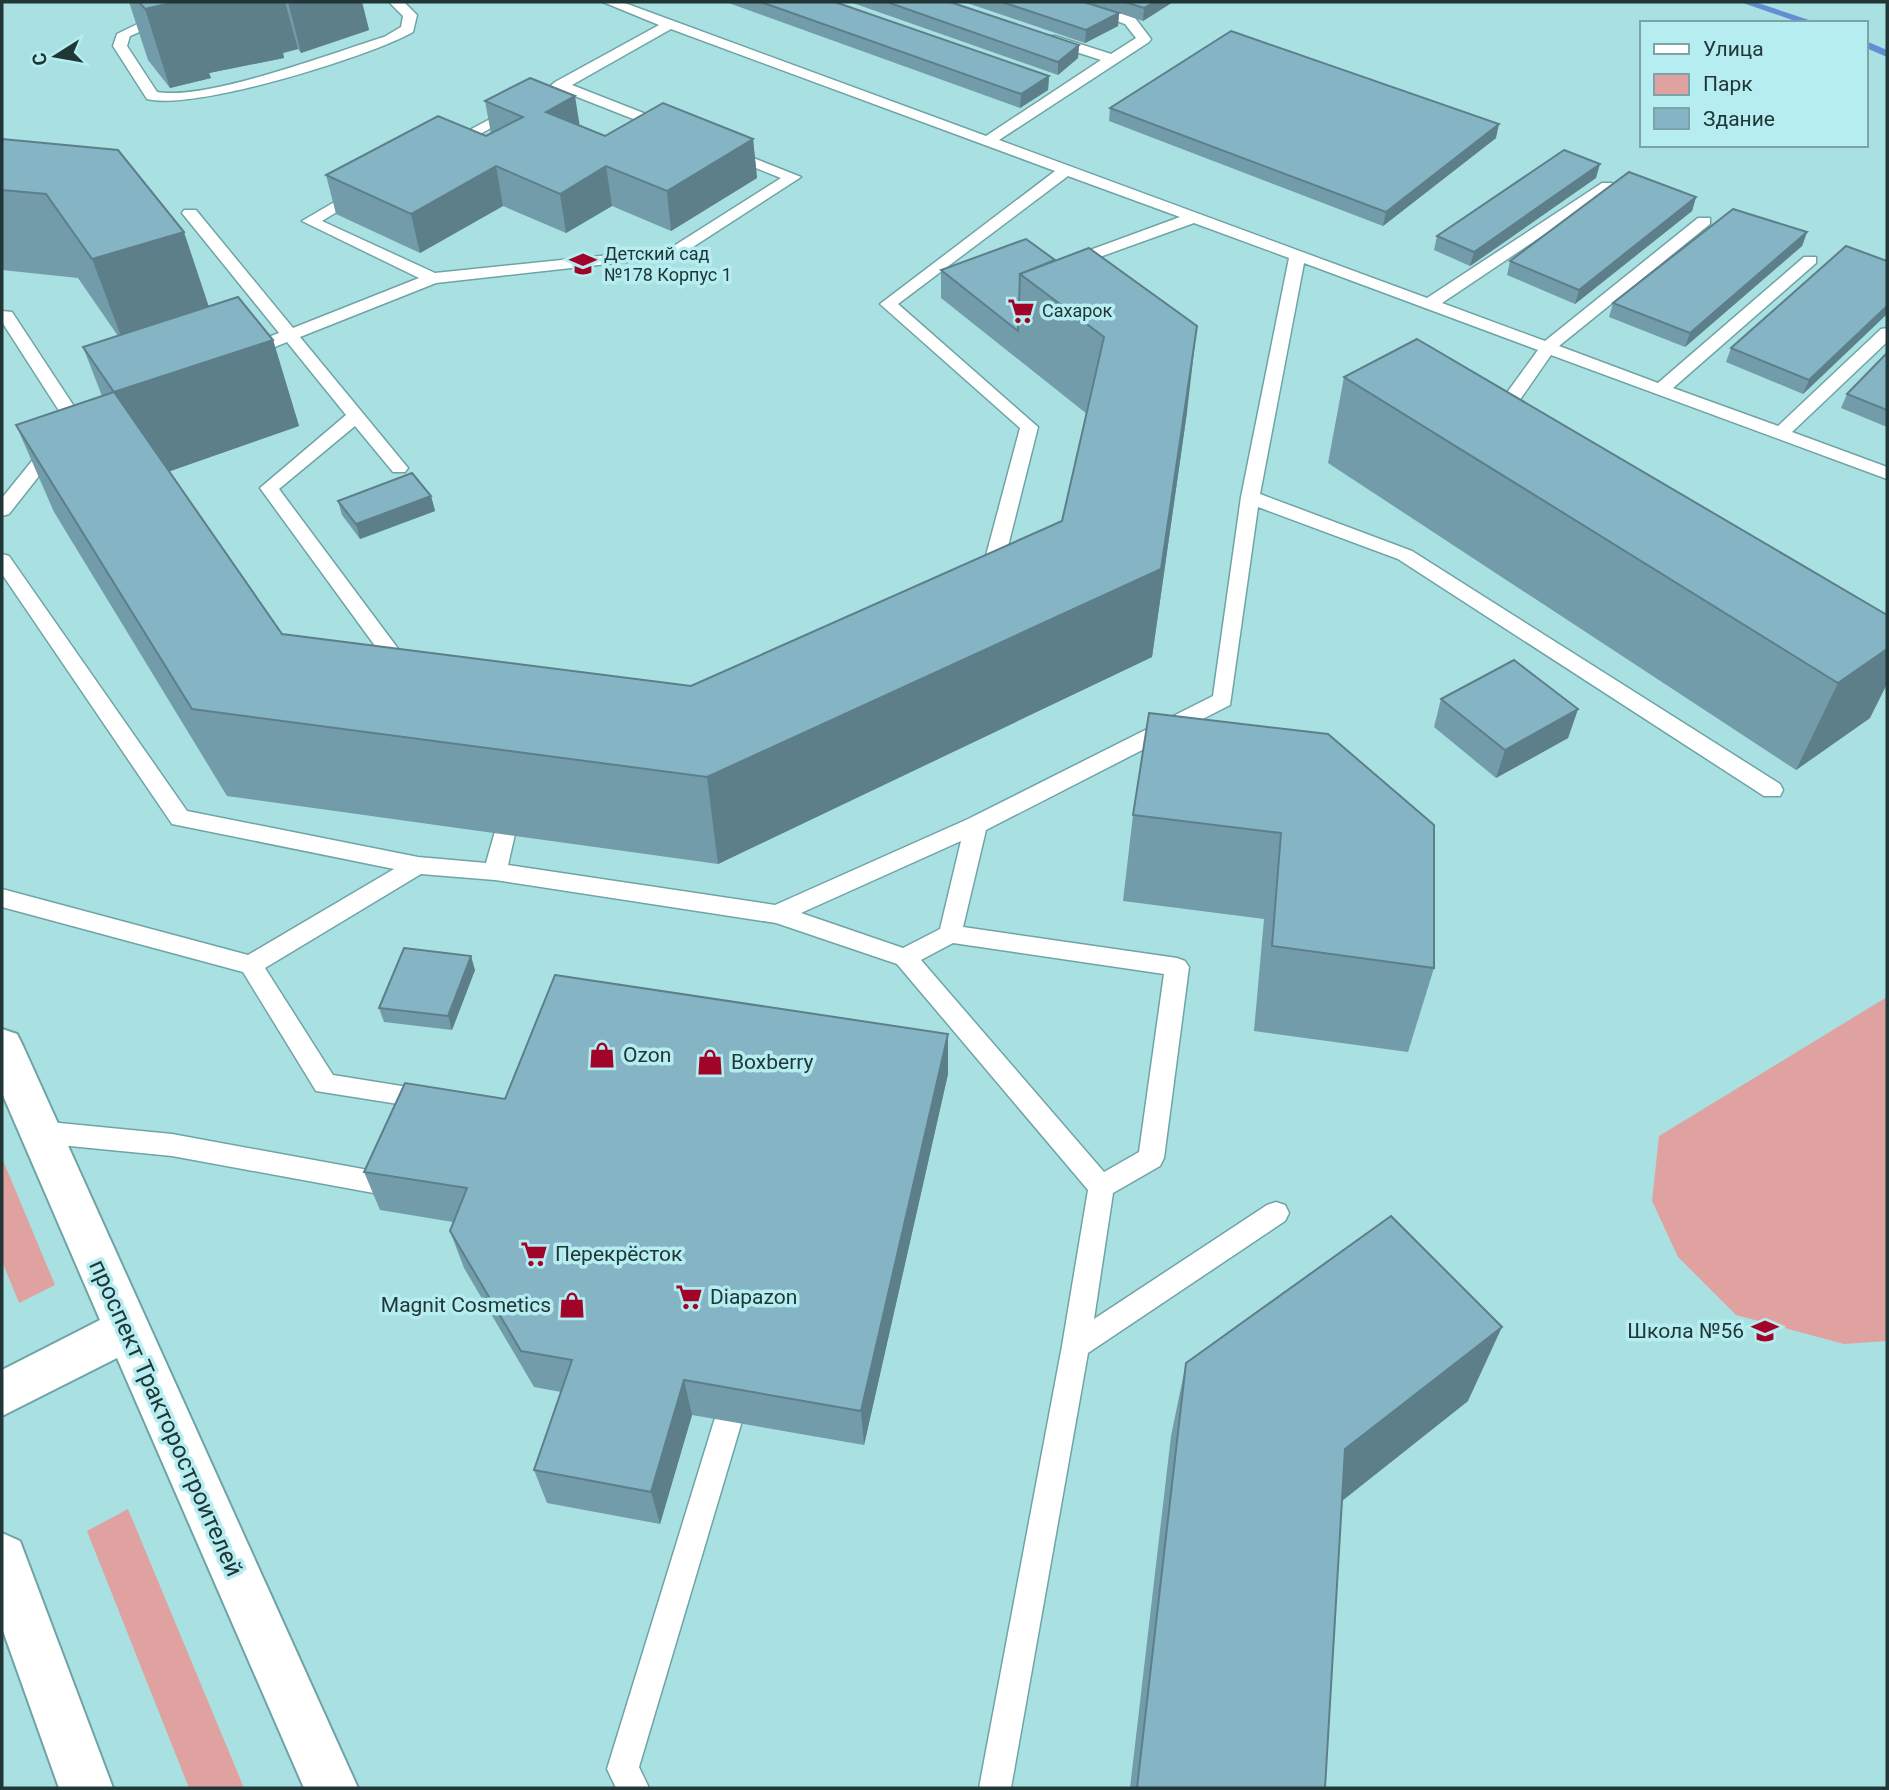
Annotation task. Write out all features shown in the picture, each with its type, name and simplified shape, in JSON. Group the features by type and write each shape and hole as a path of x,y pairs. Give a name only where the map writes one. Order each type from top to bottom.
{"main road":[{"name":"проспект Тракторостроителей","path":"2,1046 331,1788"},
{"path":"2,1394 126,1330"},
{"path":"2,1558 86,1788"}],"lane":[{"path":"189,2 183,8 124,34 120,46 150,95 160,99 195,97 389,40 408,29 410,16 396,2"},
{"path":"610,2 1193,218 1549,346 1887,473"},
{"path":"989,141 1071,90 1144,39 1130,21 1073,2"},
{"path":"429,156 670,24"},
{"path":"1035,33 1114,60"},
{"path":"1045,80 1071,90"},
{"path":"560,85 690,136"},
{"path":"226,360 433,278 673,253 793,177 715,146"},
{"path":"978,584 990,578 1029,427 888,304 1065,171"},
{"path":"1429,304 1607,186"},
{"path":"369,188 310,221 433,278"},
{"path":"190,212 399,468"},
{"path":"1063,265 1193,218"},
{"path":"1538,425 1507,405 1549,346 1704,221"},
{"path":"777,914 976,825 1223,700 1250,497 1297,256"},
{"path":"1661,389 1810,260"},
{"path":"2,316 6,316 80,418 2,510"},
{"path":"1781,433 1887,332"},
{"path":"356,416 269,488 396,660 423,665"},
{"path":"1250,497 1405,555 1772,790"},
{"path":"2,560 180,818 418,865 495,872 777,914 905,958 1101,1187 1076,1346 995,1788"},
{"path":"950,934 976,825"},
{"path":"495,872 504,834"},
{"path":"251,965 418,865"},
{"path":"2,898 251,965 324,1084 459,1103"},
{"path":"905,958 950,934 1177,967 1151,1158 1101,1187"},
{"path":"40,1132 172,1145 390,1185"},
{"path":"1076,1346 1276,1213"},
{"path":"632,1788 623,1769 727,1421"}],"green space":[{"path":"1887,997 1887,1341 1844,1344 1736,1315 1678,1257 1652,1201 1659,1136"},
{"path":"2,1158 55,1285 19,1303 2,1261"},
{"path":"128,1509 244,1788 189,1788 87,1531"}],"building":[{"path":"139,2 175,2 145,9"},
{"path":"761,2 835,2 1049,76 1021,94"},
{"path":"887,2 950,2 1079,45 1058,62"},
{"path":"1002,2 1084,2 1119,13 1086,30"},
{"path":"1125,2 1154,2 1144,8"},
{"path":"1231,31 1499,124 1386,212 1110,108"},
{"path":"530,78 575,96 546,112 605,136 663,103 753,139 667,191 606,166 560,194 496,166 411,214 326,175 438,116 486,136 523,117 485,101"},
{"path":"2,139 118,150 184,232 92,259 46,194 2,190"},
{"path":"1564,150 1600,164 1474,252 1437,236"},
{"path":"1629,172 1696,197 1579,290 1510,261"},
{"path":"1733,209 1807,232 1690,333 1613,303"},
{"path":"1026,239 1055,260 1020,274 1018,331 941,270"},
{"path":"1846,246 1887,261 1887,306 1809,380 1731,348"},
{"path":"1089,248 1197,326 1161,569 707,777 192,709 16,425 114,392 282,634 691,686 1062,521 1104,337 1020,274"},
{"path":"238,297 273,340 114,392 83,347"},
{"path":"1417,339 1887,615 1887,649 1838,683 1344,377"},
{"path":"1887,353 1887,410 1847,394"},
{"path":"412,473 431,496 356,524 338,501"},
{"path":"1514,660 1578,709 1505,750 1441,699"},
{"path":"1149,713 1328,734 1434,825 1434,968 1272,946 1281,833 1133,815"},
{"path":"404,948 471,956 448,1016 379,1008"},
{"name":"Diapazon","path":"555,975 948,1034 861,1411 684,1380 651,1492 534,1470 572,1360 521,1351 450,1231 467,1188 364,1172 405,1083 505,1099"},
{"path":"1391,1216 1502,1327 1345,1449 1325,1788 1137,1788 1186,1363"}],"waterway":[{"path":"1745,2 1807,21"},
{"path":"1868,45 1887,54"}],"place":[{"name":"Детский сад №178 Корпус 1","path":"583,264"},
{"name":"Сахарок","path":"1021,311"},
{"name":"Ozon","path":"602,1055"},
{"name":"Boxberry","path":"710,1062"},
{"name":"Перекрёсток","path":"534,1254"},
{"name":"Diapazon","path":"689,1297"},
{"name":"Magnit Cosmetics","path":"572,1305"},
{"name":"Школа №56","path":"1765,1331"}]}
